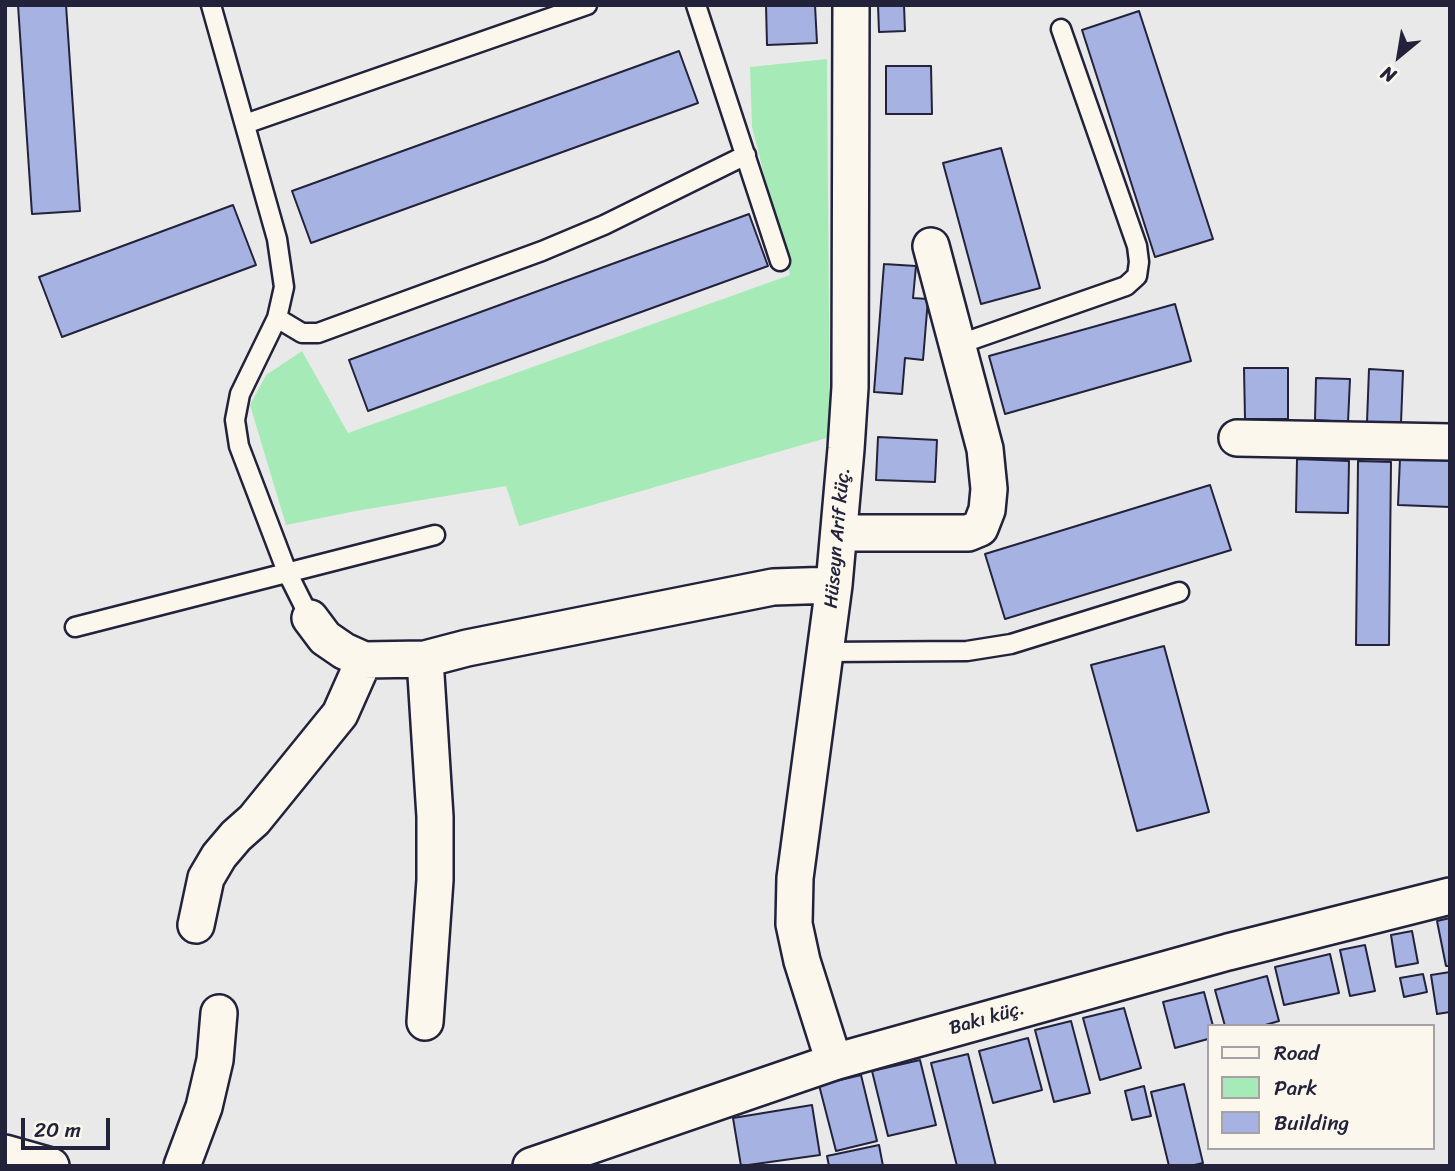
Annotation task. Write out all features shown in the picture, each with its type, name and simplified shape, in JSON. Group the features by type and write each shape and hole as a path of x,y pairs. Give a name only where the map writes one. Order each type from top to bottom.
{"street":[{"name":"Hüseyn Arif küç.","path":"834,1062 802,961 794,924 795,878 840,533 850,387 851,5"},
{"path":"840,533 968,533 980,528 987,510 989,489 985,449 931,246"},
{"path":"1237,438 1450,442"},
{"path":"310,618 325,638 364,660 425,659 467,648 773,587 834,586"},
{"path":"425,659 435,817 435,880 425,1022"},
{"path":"196,925 206,878 219,856 254,820 334,723 350,696 364,660"},
{"name":"Bakı küç.","path":"531,1166 834,1062 1228,952 1450,896"},
{"path":"182,1166 204,1107 215,1060 219,1013"},
{"path":"5,1153 51,1166"}],"lane":[{"path":"211,5 277,239 284,287 277,318 240,394 234,421 240,446 287,572 310,618"},
{"path":"245,124 587,5"},
{"path":"696,5 780,261"},
{"path":"957,345 1126,286 1137,276 1139,262 1136,246 1061,29"},
{"path":"277,318 302,333 318,334 542,251 604,225 746,155"},
{"path":"75,627 435,535"},
{"path":"825,652 967,651 1011,644 1179,592"}],"green space":[{"path":"827,59 830,437 519,526 506,486 286,525 250,405 266,375 302,351 348,433 790,275 752,127 750,67"}],"building":[{"path":"18,5 66,5 80,211 32,214"},
{"path":"766,5 815,5 817,43 767,45"},
{"path":"878,5 904,5 905,31 879,32"},
{"path":"1139,11 1213,239 1155,257 1082,30"},
{"path":"679,51 698,103 311,243 292,191"},
{"path":"886,66 931,66 932,114 886,114"},
{"path":"1001,148 1040,288 981,304 943,163"},
{"path":"233,205 256,265 62,337 39,277"},
{"path":"749,214 768,266 368,411 349,360"},
{"path":"884,264 916,266 913,298 928,299 923,360 905,358 902,394 874,392"},
{"path":"1175,304 1191,361 1005,414 989,356"},
{"path":"1244,368 1288,368 1288,419 1245,419"},
{"path":"1369,369 1403,371 1401,423 1367,422"},
{"path":"1316,378 1350,379 1348,422 1315,420"},
{"path":"878,437 937,440 935,482 876,480"},
{"path":"1400,458 1450,460 1450,507 1398,505"},
{"path":"1297,459 1349,461 1348,513 1296,512"},
{"path":"1358,461 1391,462 1389,645 1356,645"},
{"path":"1210,485 1231,550 1005,619 985,554"},
{"path":"1164,646 1209,812 1137,831 1091,665"},
{"path":"1450,918 1450,966 1446,966 1437,921"},
{"path":"1412,931 1418,963 1396,967 1391,935"},
{"path":"1365,945 1375,991 1350,996 1340,950"},
{"path":"1330,954 1339,993 1284,1005 1275,967"},
{"path":"1450,972 1450,1012 1437,1014 1431,975"},
{"path":"1423,974 1427,992 1404,997 1400,978"},
{"path":"1267,976 1279,1021 1269,1024 1224,1024 1215,990"},
{"path":"1204,992 1212,1024 1206,1024 1206,1040 1175,1048 1163,1002"},
{"path":"1124,1008 1141,1068 1100,1080 1083,1018"},
{"path":"1071,1021 1090,1093 1054,1102 1035,1030"},
{"path":"1028,1038 1042,1090 993,1103 979,1051"},
{"path":"968,1054 996,1166 957,1166 931,1063"},
{"path":"920,1060 936,1125 888,1136 872,1071"},
{"path":"861,1075 877,1141 836,1151 819,1085"},
{"path":"1184,1084 1203,1163 1169,1166 1151,1092"},
{"path":"1144,1086 1151,1116 1132,1120 1125,1091"},
{"path":"812,1105 820,1155 741,1166 733,1118"},
{"path":"879,1145 883,1166 829,1166 827,1156"}]}
